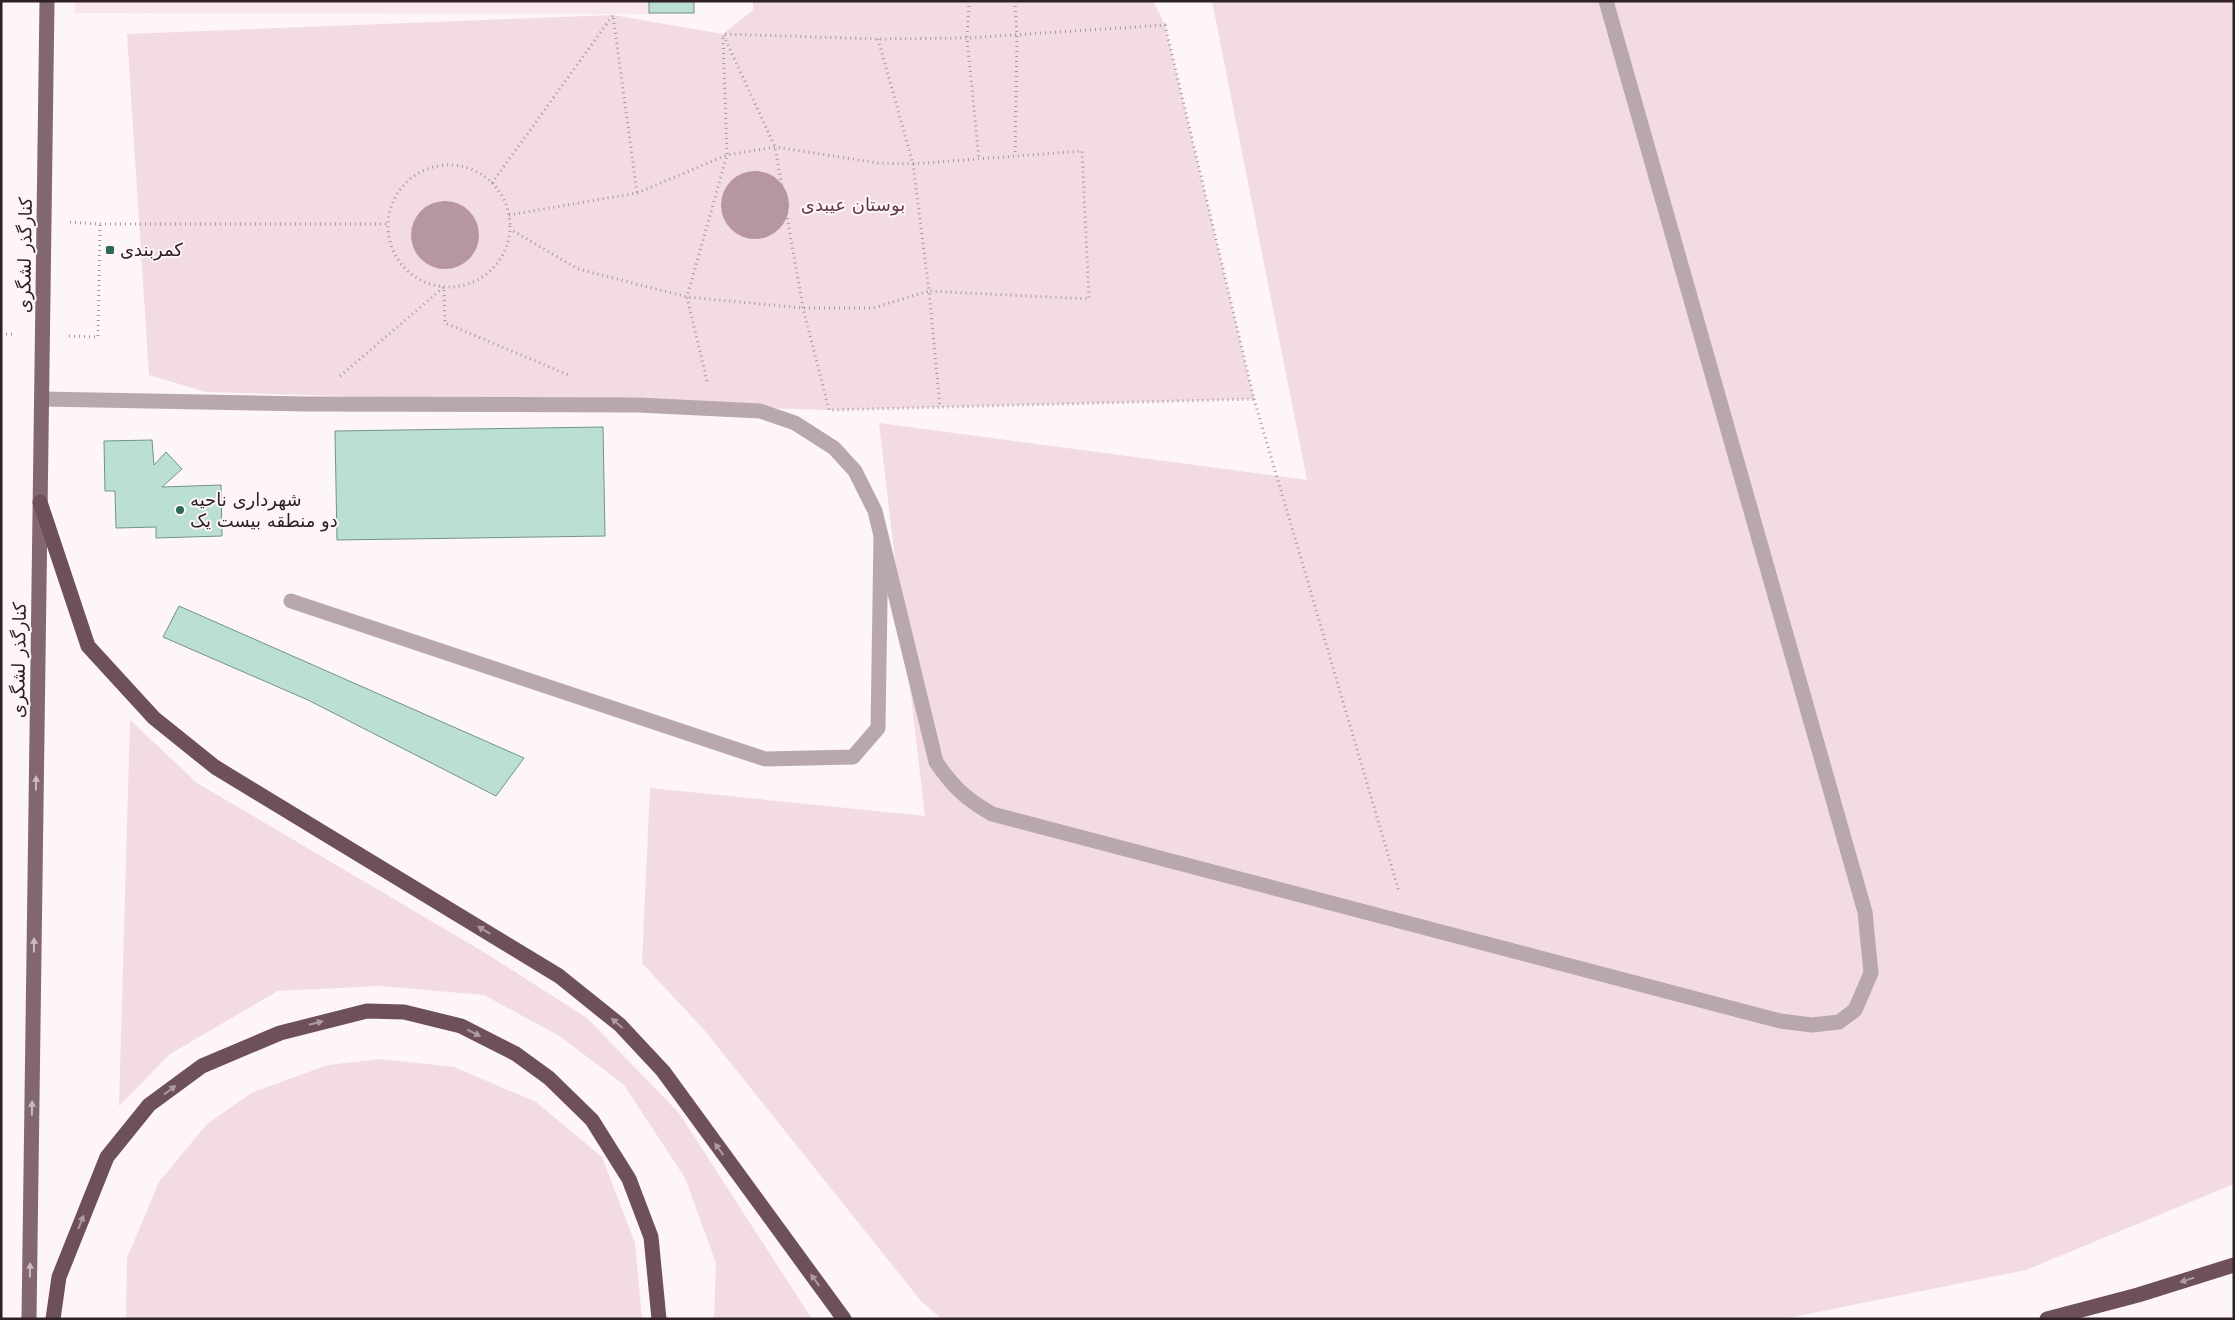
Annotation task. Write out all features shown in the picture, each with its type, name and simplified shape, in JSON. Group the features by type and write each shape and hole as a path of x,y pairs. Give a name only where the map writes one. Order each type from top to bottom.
{"highway":[{"path":"40,502 88,646 154,718 215,767 559,976 620,1025 663,1071 844,1319"},
{"path":"53,1319 59,1277 106,1157 149,1105 202,1066 280,1032 368,1011 404,1012 460,1026 516,1054 549,1078 592,1120 629,1179 651,1237 659,1319"},
{"path":"2047,1319 2138,1295 2234,1265"}],"main road":[{"name":"کنارگذر لشگری","path":"29,1319 47,1"}],"street":[{"path":"42,399 308,404 638,405 760,411 778,417 795,423 834,448 855,471 875,511 936,762 950,783 969,801 992,814 1780,1021 1812,1026 1839,1022 1855,1010 1871,973 1865,912 1606,1"},
{"path":"291,601 765,759 853,757 878,728 881,536"}],"path":[{"path":"969,1 967,38 979,160"},
{"path":"1014,1 1017,35 1015,156"},
{"path":"492,183 613,15 638,193"},
{"path":"723,34 878,39 967,38 1165,25 1254,399 1408,923"},
{"path":"723,34 775,148 803,308 829,410 1254,399"},
{"path":"713,408 687,297 728,155 723,34"},
{"path":"878,39 913,164 929,291 940,407"},
{"path":"509,215 638,193 728,155 775,148 878,163 913,164 1082,151 1089,299 929,291 873,308 803,308 687,297 578,269 510,230"},
{"path":"456,165 476,171 492,183 503,198 509,215 510,230 506,248 496,266 482,278 464,286 444,287 426,283 410,274 398,260 390,242 388,224 392,204 402,186 417,173 436,166 456,165"},
{"path":"44,221 100,224 388,224"},
{"path":"98,337 100,224"},
{"path":"444,287 445,323 574,378"},
{"path":"308,404 444,287"}],"shaded area":[{"path":"75,1 688,1 688,14 74,13"},
{"path":"748,171 762,171 774,176 784,186 789,198 789,212 784,224 774,234 762,239 748,239 736,234 726,224 721,212 721,198 726,186 736,176"},
{"path":"438,201 452,201 464,206 474,216 479,228 479,242 474,254 464,264 452,269 438,269 426,264 416,254 411,242 411,228 416,216 426,206"}],"green space":[{"name":"بوستان عیبدی","path":"753,1 1153,1 1165,25 1254,399 829,410 206,392 149,375 127,34 613,15 723,34 753,10"},
{"path":"1212,1 2234,1 2234,1184 2026,1270 1783,1319 942,1319 921,1301 705,1031 642,963 650,788 925,816 879,423 1307,480"},
{"path":"130,720 197,783 482,951 587,1018 679,1113 812,1319 714,1319 716,1263 685,1178 624,1085 561,1037 484,995 379,986 278,991 170,1054 119,1106"},
{"path":"380,1059 454,1067 536,1102 602,1157 635,1243 642,1319 126,1319 127,1258 159,1182 207,1124 253,1092 328,1065"}],"building":[{"path":"649,1 694,1 694,13 649,13"},
{"path":"603,427 605,536 337,540 335,431"},
{"path":"152,440 154,465 166,452 182,469 162,487 221,485 222,536 156,538 156,527 116,528 115,491 105,491 104,441"},
{"path":"179,606 524,758 496,796 308,700 163,637"}],"place":[{"name":"کمربندی","path":"110,250"},
{"name":"شهرداری ناحیه دو منطقه بیست یک","path":"180,510"}]}
